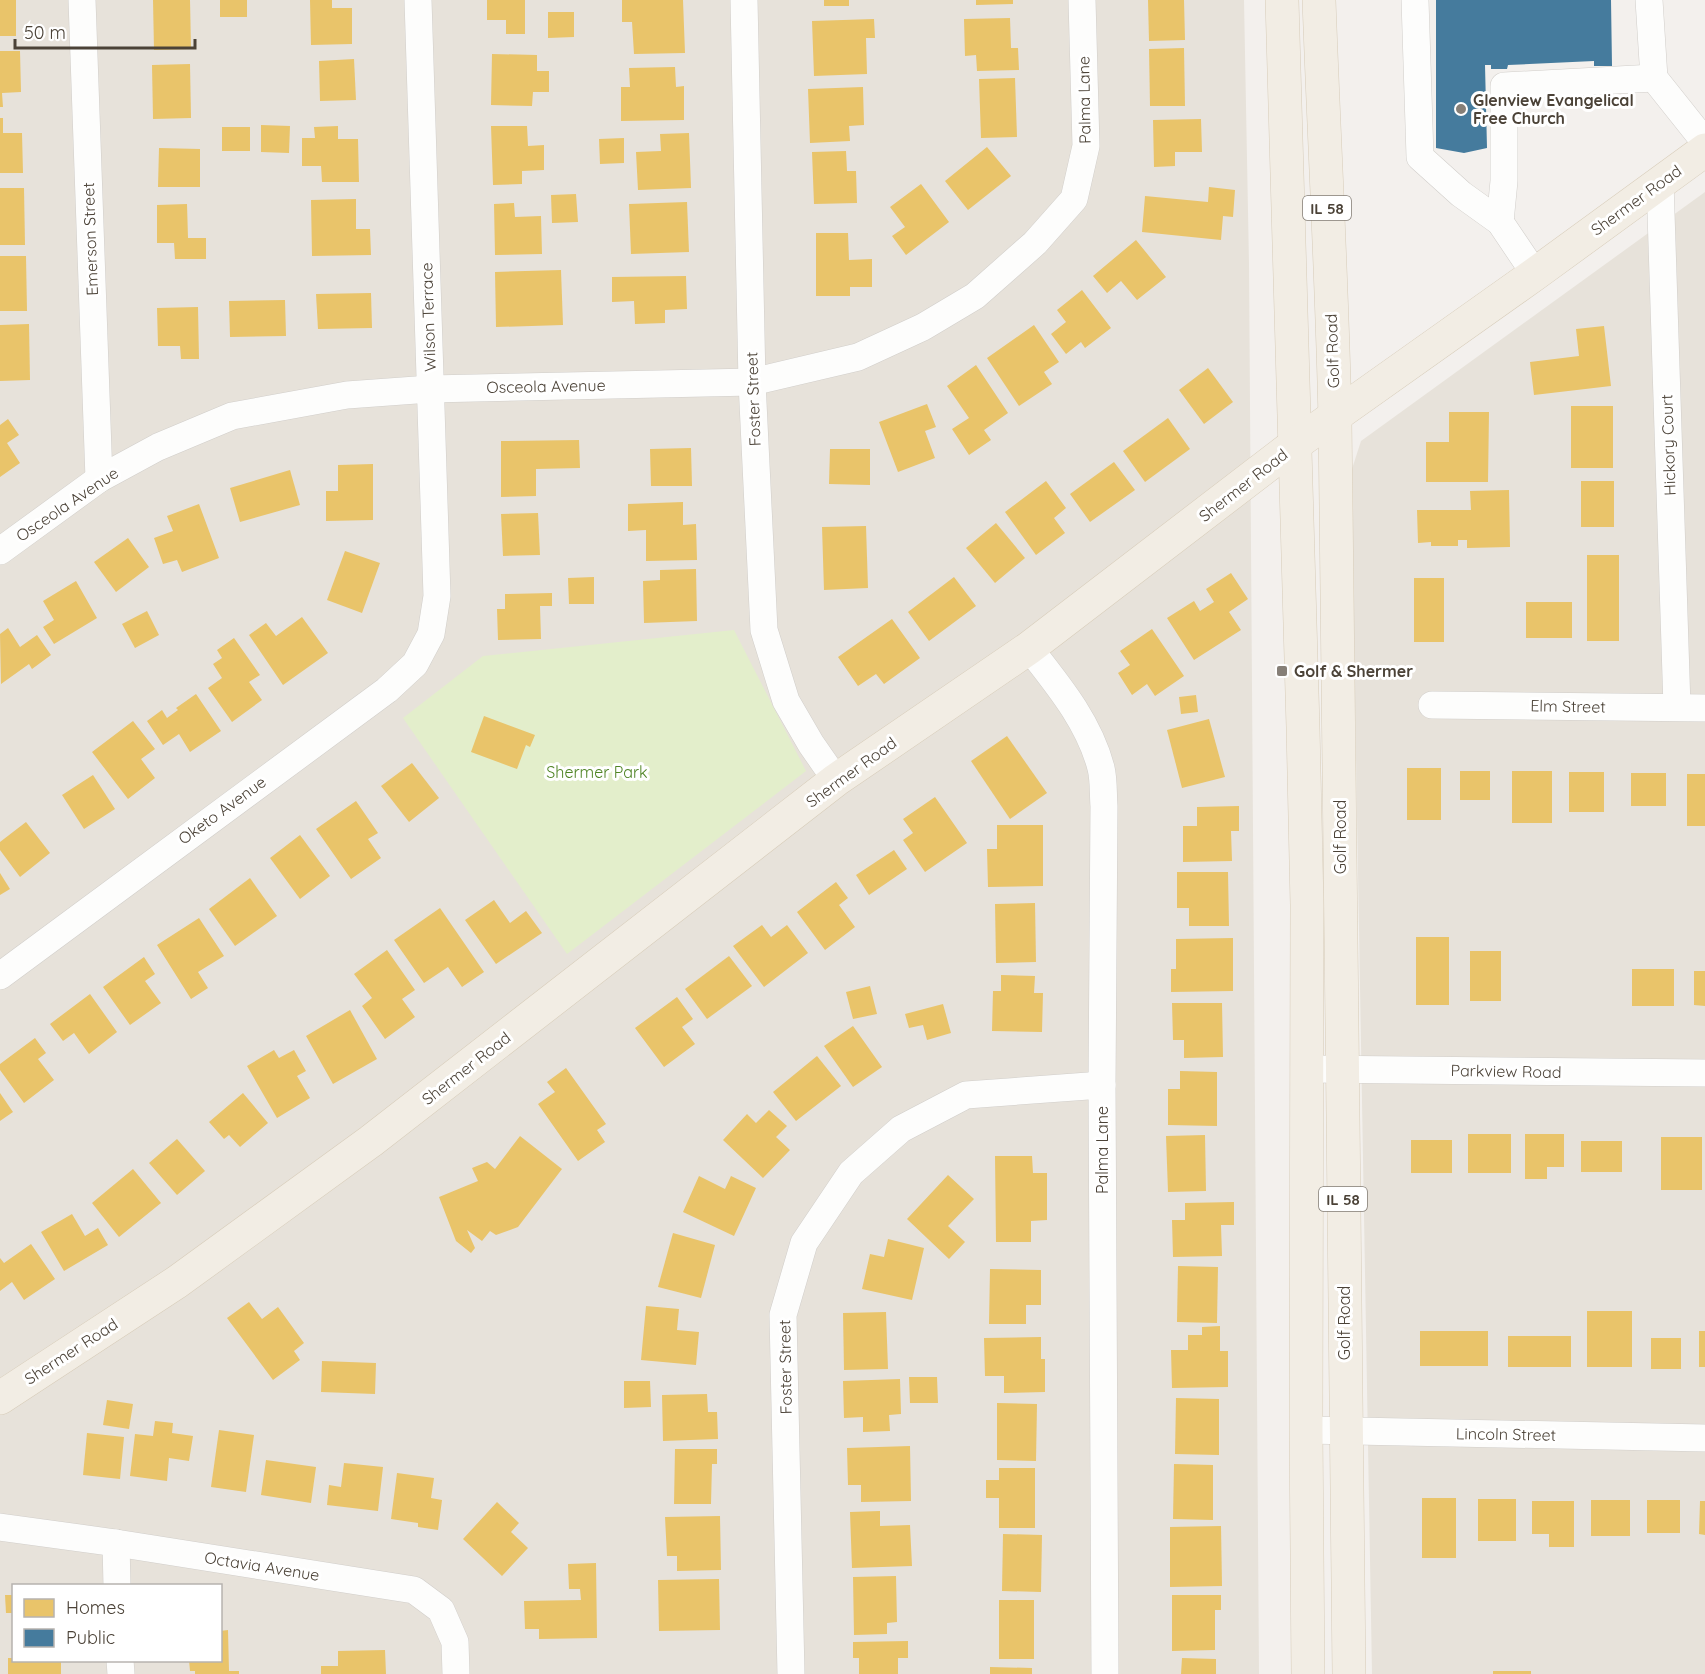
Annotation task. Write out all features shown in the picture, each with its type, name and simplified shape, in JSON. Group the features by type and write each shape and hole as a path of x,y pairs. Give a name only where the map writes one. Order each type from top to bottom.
{"main road":[{"name":"Golf Road","path":"1282,0 1304,739 1308,1069 1306,1430 1308,1674"},
{"name":"Golf Road","path":"1319,0 1335,416 1344,1431 1349,1674"},
{"name":"Shermer Road","path":"0,1398 177,1282 371,1141 836,780 1029,648 1294,445 1705,150"}],"street":[{"name":"Emerson Street","path":"82,0 99,479"},
{"name":"Wilson Terrace","path":"418,0 437,596 431,634"},
{"name":"Foster Street","path":"744,0 752,382 764,630 786,701 811,744 836,780"},
{"name":"Palma Lane","path":"1074,199 1086,146 1082,0"},
{"path":"1415,0 1420,157 1461,194 1500,222 1535,274"},
{"path":"1649,0 1654,78 1705,142"},
{"path":"1500,222 1504,181 1504,86 1654,78"},
{"name":"Hickory Court","path":"1660,182 1677,707"},
{"name":"Osceola Avenue","path":"0,550 99,479 158,447 232,416 347,395 430,389 752,382 858,357 923,327 975,296 1035,243 1074,199"},
{"name":"Oketo Avenue","path":"0,976 387,690 415,664 431,634"},
{"name":"Palma Lane","path":"1029,648 1065,695 1090,736 1101,770 1104,806 1102,1085 1105,1674"},
{"name":"Elm Street","path":"1432,705 1705,708"},
{"name":"Parkview Road","path":"1308,1069 1705,1073"},
{"name":"Foster Street","path":"791,1674 783,1315 804,1243 851,1173 901,1129 910,1124 966,1095 1102,1085"},
{"name":"Lincoln Street","path":"1306,1430 1705,1437"},
{"name":"Octavia Avenue","path":"3,1525 414,1590 441,1610 455,1642 456,1674"},
{"path":"116,1543 117,1584"}],"shaded area":[{"path":"0,0 1244,0 1249,264 1259,1674 0,1674"},
{"path":"1705,192 1705,1674 1372,1674 1351,472 1361,441"}],"green space":[{"name":"Shermer Park","path":"734,630 806,771 567,954 403,718 483,656"}],"building: Homes":[{"path":"0,0 16,0 16,36 0,36"},
{"path":"153,0 190,0 191,49 154,50"},
{"path":"220,0 247,0 247,17 220,17"},
{"path":"310,0 332,0 332,8 352,8 352,44 311,45"},
{"path":"487,0 525,0 525,34 506,34 506,20 487,20"},
{"path":"622,0 683,0 685,53 634,54 632,22 622,22"},
{"path":"824,0 849,0 849,6 824,6"},
{"path":"976,0 1013,0 1013,4 976,5"},
{"path":"1148,0 1184,0 1185,40 1149,41"},
{"path":"548,12 574,12 574,37 548,38"},
{"path":"1010,18 1011,48 1018,48 1019,70 977,71 976,55 965,56 964,19"},
{"path":"874,19 875,38 866,38 867,74 814,76 812,21"},
{"path":"1184,48 1185,106 1150,106 1149,49"},
{"path":"0,51 20,51 21,92 2,93 3,107 0,107"},
{"path":"492,54 537,55 537,71 549,71 549,92 533,92 532,106 491,105"},
{"path":"354,59 356,100 320,101 319,61"},
{"path":"190,64 191,118 153,119 152,65"},
{"path":"675,67 676,87 684,86 684,120 621,121 621,87 630,87 629,68"},
{"path":"1015,78 1017,137 981,138 979,79"},
{"path":"863,87 864,125 849,126 850,141 810,143 808,89"},
{"path":"0,118 3,118 3,133 22,133 23,173 0,173"},
{"path":"1201,119 1202,152 1175,152 1175,166 1154,167 1153,120"},
{"path":"261,125 290,126 289,153 261,152"},
{"path":"338,126 338,139 358,139 359,182 322,182 321,166 302,166 302,138 315,138 314,127"},
{"path":"491,126 527,126 528,146 544,145 544,170 522,171 522,184 493,185"},
{"path":"222,127 250,127 250,151 222,151"},
{"path":"689,133 691,188 638,190 636,152 661,151 660,134"},
{"path":"624,138 624,163 600,164 599,139"},
{"path":"987,147 1011,176 968,210 945,181"},
{"path":"159,148 200,149 200,187 158,187"},
{"path":"846,151 847,171 856,171 857,203 814,204 812,152"},
{"path":"921,184 949,222 906,255 892,236 905,227 890,207"},
{"path":"1209,187 1235,190 1233,217 1223,216 1221,240 1142,232 1145,196 1208,202"},
{"path":"0,188 24,188 25,245 0,245"},
{"path":"576,194 578,222 552,223 551,195"},
{"path":"356,199 356,229 370,229 371,255 312,256 311,200"},
{"path":"687,202 689,252 631,254 629,204"},
{"path":"514,203 515,217 541,216 542,254 495,255 494,204"},
{"path":"187,204 188,238 206,238 206,259 175,259 174,243 157,243 157,205"},
{"path":"816,233 848,233 849,260 872,259 872,287 850,287 850,296 816,296"},
{"path":"1136,240 1166,277 1137,300 1121,281 1107,293 1093,276"},
{"path":"0,256 26,256 27,311 0,311"},
{"path":"561,270 563,325 496,327 495,272"},
{"path":"686,276 687,309 665,310 665,323 635,324 634,301 612,302 612,277"},
{"path":"1082,290 1111,328 1085,348 1081,342 1066,354 1051,334 1066,322 1057,310"},
{"path":"371,293 372,328 318,329 316,294"},
{"path":"285,300 286,336 230,337 229,301"},
{"path":"198,307 199,359 181,359 180,346 158,346 157,308"},
{"path":"29,324 30,380 0,381 0,325"},
{"path":"1034,325 1059,362 1044,372 1052,384 1019,406 987,358"},
{"path":"1604,326 1611,386 1534,395 1530,362 1579,356 1576,329"},
{"path":"976,365 1008,413 984,430 991,440 969,455 952,429 969,418 947,386"},
{"path":"1208,368 1233,402 1204,424 1179,390"},
{"path":"927,404 936,427 925,431 935,458 898,472 879,422"},
{"path":"1571,406 1613,406 1613,468 1571,468"},
{"path":"1449,412 1489,412 1488,482 1426,482 1426,442 1449,442"},
{"path":"1168,418 1190,449 1145,482 1123,451"},
{"path":"8,419 19,435 7,443 20,463 0,477 0,425"},
{"path":"579,440 580,468 536,469 536,496 501,497 501,441"},
{"path":"691,448 692,486 651,486 650,449"},
{"path":"830,449 870,449 870,485 829,484"},
{"path":"1114,462 1135,490 1090,522 1070,494"},
{"path":"373,464 373,520 326,521 326,491 338,491 338,465"},
{"path":"290,470 300,505 240,522 230,488"},
{"path":"1046,481 1066,508 1054,518 1065,533 1036,555 1005,512"},
{"path":"1581,481 1614,481 1614,527 1581,527"},
{"path":"1509,490 1510,547 1467,548 1467,540 1458,540 1458,546 1431,546 1431,542 1418,543 1417,510 1471,510 1470,491"},
{"path":"683,502 683,525 696,524 697,560 646,561 646,530 628,531 628,504"},
{"path":"199,504 219,558 182,572 177,560 163,564 154,538 173,531 167,516"},
{"path":"538,513 540,555 503,556 501,514"},
{"path":"996,523 1025,558 995,583 966,548"},
{"path":"866,526 868,588 824,590 822,527"},
{"path":"128,538 149,567 116,592 94,562"},
{"path":"345,551 380,563 362,613 327,600"},
{"path":"1587,555 1619,555 1619,641 1587,641"},
{"path":"696,569 697,621 644,623 643,581 660,580 660,570"},
{"path":"1231,573 1248,599 1229,612 1241,630 1194,660 1167,618 1194,601 1200,611 1214,602 1206,589"},
{"path":"594,577 594,604 569,604 568,578"},
{"path":"954,577 976,606 929,641 908,612"},
{"path":"1414,578 1444,578 1444,642 1414,642"},
{"path":"76,581 97,618 54,644 43,627 54,620 43,601"},
{"path":"552,593 552,606 540,606 541,639 498,640 497,609 505,609 505,594"},
{"path":"1526,602 1572,602 1572,638 1526,638"},
{"path":"147,611 159,635 135,648 122,624"},
{"path":"302,617 328,653 283,685 249,635 266,623 276,636"},
{"path":"892,619 920,658 884,684 876,674 858,686 838,657"},
{"path":"8,628 20,647 37,635 51,655 32,669 29,664 1,684 0,634"},
{"path":"1152,629 1184,676 1155,696 1147,684 1132,695 1118,673 1130,665 1120,651"},
{"path":"234,638 260,675 249,682 262,700 232,722 208,688 222,678 213,664 222,658 217,650"},
{"path":"196,694 221,731 190,752 179,734 163,745 147,721 162,710 167,718 178,710 176,708"},
{"path":"1196,695 1198,712 1181,714 1179,697"},
{"path":"484,716 535,735 530,747 526,745 517,769 471,752"},
{"path":"1209,719 1225,777 1182,788 1167,730"},
{"path":"133,721 155,749 141,759 155,778 128,799 92,752"},
{"path":"1007,736 1047,793 1010,819 971,761"},
{"path":"412,763 439,798 409,822 381,786"},
{"path":"1407,768 1441,768 1441,820 1407,820"},
{"path":"1460,771 1490,771 1490,800 1460,800"},
{"path":"1512,771 1552,771 1552,823 1512,823"},
{"path":"1569,772 1604,772 1604,812 1569,812"},
{"path":"1631,773 1666,773 1666,806 1631,806"},
{"path":"1687,774 1705,774 1705,826 1687,826"},
{"path":"93,775 115,809 84,829 62,795"},
{"path":"935,797 967,843 925,872 903,840 913,833 903,819"},
{"path":"356,801 378,833 368,839 381,858 351,879 316,829"},
{"path":"1239,806 1239,831 1231,831 1232,861 1183,862 1183,826 1197,826 1197,807"},
{"path":"26,822 50,853 20,877 0,850 0,842"},
{"path":"997,825 1043,825 1043,886 988,887 987,849 997,849"},
{"path":"300,835 330,876 300,899 270,858"},
{"path":"894,850 907,869 869,895 856,875"},
{"path":"1177,872 1228,872 1229,926 1189,926 1189,908 1177,908"},
{"path":"0,873 10,889 0,895"},
{"path":"250,878 277,916 235,946 209,909"},
{"path":"836,882 848,898 839,905 855,927 825,950 797,912"},
{"path":"494,900 510,923 526,911 542,933 496,964 465,920"},
{"path":"1035,903 1036,962 996,963 995,904"},
{"path":"440,908 484,972 462,987 448,967 424,983 394,940"},
{"path":"199,918 224,956 198,972 208,988 191,999 157,945"},
{"path":"762,925 771,937 787,925 808,953 764,987 733,946"},
{"path":"1416,937 1449,937 1449,1005 1416,1005"},
{"path":"1233,938 1233,991 1171,992 1171,969 1176,969 1176,939"},
{"path":"387,950 415,990 402,999 415,1017 385,1039 362,1006 372,998 354,974"},
{"path":"1470,951 1501,951 1501,1001 1470,1001"},
{"path":"729,956 752,986 707,1019 685,989"},
{"path":"144,957 155,974 145,981 161,1003 130,1025 103,987"},
{"path":"1632,969 1674,969 1674,1006 1632,1006"},
{"path":"1694,971 1705,971 1705,1006 1694,1005"},
{"path":"1001,975 1035,976 1034,993 1043,993 1042,1032 992,1031 993,991 1001,991"},
{"path":"870,986 877,1014 853,1019 846,992"},
{"path":"90,994 117,1032 89,1054 74,1033 63,1041 50,1024"},
{"path":"677,997 693,1019 682,1027 695,1044 664,1067 635,1028"},
{"path":"1172,1003 1222,1003 1223,1057 1184,1058 1184,1040 1173,1040"},
{"path":"943,1004 951,1033 927,1040 923,1025 909,1028 905,1014"},
{"path":"350,1010 377,1059 333,1084 306,1036"},
{"path":"853,1026 882,1067 853,1087 824,1046"},
{"path":"35,1038 46,1053 38,1059 54,1080 24,1103 0,1070 0,1064"},
{"path":"274,1050 279,1058 294,1050 306,1071 297,1076 310,1098 277,1118 247,1066"},
{"path":"817,1056 841,1086 796,1121 773,1092"},
{"path":"566,1068 606,1124 597,1130 605,1142 578,1161 538,1104 555,1092 547,1082"},
{"path":"1180,1071 1217,1072 1217,1126 1168,1125 1168,1089 1180,1089"},
{"path":"0,1093 13,1112 0,1121"},
{"path":"243,1093 268,1123 240,1147 229,1135 224,1139 209,1122"},
{"path":"769,1110 787,1126 776,1137 790,1150 763,1178 723,1140 747,1114 756,1123"},
{"path":"1468,1134 1511,1134 1511,1173 1468,1173"},
{"path":"1525,1134 1564,1134 1564,1167 1547,1167 1547,1179 1525,1179"},
{"path":"1205,1135 1206,1191 1168,1192 1166,1136"},
{"path":"520,1136 562,1169 518,1227 496,1235 490,1231 482,1241 467,1230 475,1248 471,1253 456,1241 439,1197 478,1181 472,1168 487,1162 495,1169"},
{"path":"1661,1137 1702,1137 1702,1190 1661,1190"},
{"path":"177,1139 205,1171 177,1195 149,1163"},
{"path":"1411,1140 1452,1140 1452,1173 1411,1173"},
{"path":"1581,1141 1622,1141 1622,1172 1581,1172"},
{"path":"995,1156 1032,1156 1033,1173 1047,1173 1047,1220 1031,1221 1031,1242 996,1242"},
{"path":"133,1169 161,1203 119,1237 92,1203"},
{"path":"948,1175 974,1199 948,1226 965,1242 949,1259 907,1219"},
{"path":"699,1176 725,1189 731,1176 756,1188 734,1236 683,1212"},
{"path":"1234,1202 1234,1225 1221,1225 1222,1256 1173,1257 1172,1220 1185,1220 1185,1203"},
{"path":"72,1214 85,1236 98,1228 108,1245 64,1271 41,1232"},
{"path":"673,1233 715,1245 701,1298 658,1287"},
{"path":"888,1239 924,1248 912,1300 862,1289 870,1254 884,1257"},
{"path":"31,1244 55,1279 24,1300 12,1282 0,1291 0,1258 4,1263"},
{"path":"1178,1266 1218,1267 1217,1323 1177,1322"},
{"path":"990,1269 1041,1270 1041,1305 1026,1305 1026,1324 989,1324"},
{"path":"249,1302 262,1319 278,1307 304,1343 294,1351 300,1360 273,1380 227,1318"},
{"path":"646,1306 679,1309 677,1330 699,1332 696,1365 641,1360"},
{"path":"1587,1311 1632,1311 1632,1367 1587,1367"},
{"path":"886,1312 888,1369 844,1370 843,1313"},
{"path":"1220,1326 1220,1351 1228,1351 1228,1387 1172,1388 1171,1350 1188,1350 1188,1335 1202,1335 1202,1327"},
{"path":"1420,1331 1488,1331 1488,1366 1420,1366"},
{"path":"1699,1331 1705,1331 1705,1367 1699,1367"},
{"path":"1508,1336 1571,1336 1571,1367 1508,1367"},
{"path":"1041,1337 1041,1359 1045,1359 1045,1392 1004,1393 1004,1376 985,1376 984,1338"},
{"path":"1651,1338 1681,1338 1681,1369 1651,1369"},
{"path":"322,1361 376,1363 375,1394 321,1392"},
{"path":"909,1377 937,1377 938,1403 910,1403"},
{"path":"900,1379 901,1414 889,1415 890,1431 863,1432 863,1417 844,1418 843,1381"},
{"path":"624,1381 650,1381 651,1407 624,1408"},
{"path":"707,1394 708,1412 717,1412 718,1439 663,1441 662,1395"},
{"path":"1176,1398 1219,1399 1219,1455 1175,1454"},
{"path":"107,1400 133,1404 129,1429 103,1425"},
{"path":"997,1403 1037,1404 1036,1461 997,1460"},
{"path":"155,1421 173,1423 172,1433 193,1436 189,1461 169,1458 167,1481 130,1476 135,1434 153,1436"},
{"path":"219,1430 254,1435 246,1492 211,1487"},
{"path":"87,1433 124,1437 120,1479 83,1475"},
{"path":"910,1446 911,1501 861,1502 861,1485 848,1485 847,1448"},
{"path":"675,1449 717,1449 717,1464 712,1464 711,1504 674,1504"},
{"path":"266,1460 316,1467 311,1503 261,1495"},
{"path":"344,1463 383,1467 378,1511 327,1505 329,1485 341,1487"},
{"path":"1174,1464 1213,1465 1213,1520 1173,1519"},
{"path":"999,1468 1035,1468 1035,1528 999,1528 999,1498 986,1498 986,1480 999,1480"},
{"path":"397,1473 434,1478 431,1498 442,1500 438,1530 418,1527 418,1523 391,1519"},
{"path":"1422,1498 1456,1498 1456,1558 1422,1558"},
{"path":"1478,1499 1516,1499 1516,1541 1478,1541"},
{"path":"1591,1500 1630,1500 1630,1536 1591,1536"},
{"path":"1647,1500 1680,1500 1680,1533 1647,1533"},
{"path":"1532,1501 1574,1501 1574,1547 1549,1547 1549,1534 1532,1534"},
{"path":"1700,1501 1705,1501 1705,1535 1699,1534"},
{"path":"497,1502 519,1523 511,1532 528,1548 502,1576 463,1539"},
{"path":"880,1511 880,1526 910,1525 912,1566 852,1568 850,1512"},
{"path":"720,1516 721,1570 677,1571 677,1556 667,1556 665,1517"},
{"path":"1221,1526 1222,1586 1170,1587 1170,1527"},
{"path":"1003,1534 1042,1535 1041,1592 1002,1591"},
{"path":"596,1563 597,1638 539,1639 539,1629 525,1629 524,1601 581,1600 580,1589 569,1589 568,1564"},
{"path":"896,1576 897,1622 887,1623 887,1634 854,1635 853,1577"},
{"path":"719,1579 720,1630 659,1631 658,1580"},
{"path":"5,1595 12,1595 12,1613 6,1613"},
{"path":"1172,1595 1221,1595 1221,1610 1215,1610 1215,1650 1172,1651"},
{"path":"999,1600 1034,1600 1034,1659 999,1659"},
{"path":"228,1630 229,1671 239,1671 239,1674 195,1674 195,1671 190,1671 189,1662 222,1662 222,1631"},
{"path":"908,1641 908,1658 898,1658 898,1674 859,1674 859,1658 853,1658 853,1642"},
{"path":"385,1650 386,1674 321,1674 321,1666 338,1666 338,1651"},
{"path":"8,1658 12,1658 12,1662 61,1662 61,1674 8,1674"},
{"path":"1182,1658 1216,1659 1216,1674 1181,1674"},
{"path":"990,1667 1032,1668 1032,1674 990,1674"},
{"path":"1493,1671 1531,1671 1531,1674 1493,1674"}],"building: Public":[{"name":"Glenview Evangelical Free Church","path":"1436,0 1611,0 1612,66 1594,66 1594,61 1508,65 1507,69 1491,69 1491,65 1485,65 1487,148 1464,153 1436,148"}],"place":[{"name":"Glenview Evangelical Free Church","path":"1461,109"},
{"name":"Golf & Shermer","path":"1282,671"}]}
